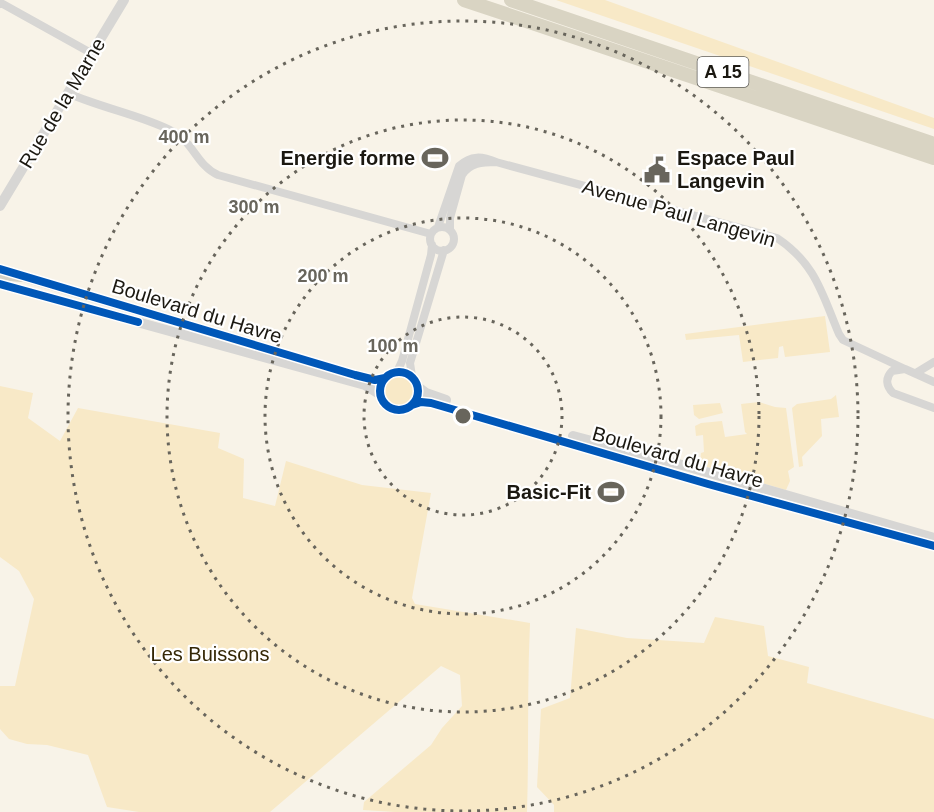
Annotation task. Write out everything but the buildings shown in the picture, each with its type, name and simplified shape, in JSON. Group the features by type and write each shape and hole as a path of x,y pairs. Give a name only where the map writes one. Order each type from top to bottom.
{"highway":[{"name":"A 15","path":"464,0 934,158"},
{"name":"A 15","path":"511,0 934,144"}],"main road":[{"name":"Rue de la Marne","path":"0,206 124,0"},
{"path":"0,272 21,276"},
{"name":"Boulevard du Havre","path":"21,276 355,375 375,380 385,378"},
{"name":"Boulevard du Havre","path":"0,284 365,385 381,395 385,404 394,409 405,409 421,402 431,403 708,484 934,546"},
{"path":"381,395 381,386 385,378 397,372 412,376 418,387 418,397 412,405"},
{"name":"Boulevard du Havre","path":"418,387 438,398 934,538"}],"street":[{"path":"0,4 91,53"},
{"path":"68,93 172,131 188,143 203,166 218,175 431,234"},
{"name":"Avenue Paul Langevin","path":"438,227 459,166 464,161 484,157 777,238 791,247 811,270 843,340 934,382"},
{"path":"453,245 450,218 462,175 466,170 483,162 496,162"},
{"path":"431,234 438,227 450,230"},
{"path":"397,372 429,265 431,234"},
{"path":"432,245 438,250 444,250 453,245 463,248"},
{"path":"412,376 410,363 444,250"},
{"path":"878,356 889,375"},
{"path":"916,373 934,362"},
{"path":"905,369 896,370 889,375 887,384 891,392 934,408"}],"green space":[{"path":"556,0 605,0 934,118 934,129"},
{"path":"825,316 830,352 785,357 783,346 779,347 778,358 743,362 739,335 686,340 685,334"},
{"path":"399,376 410,380 414,391 410,402 399,406 388,402 384,391 388,380"},
{"name":"Les Buissons","path":"0,386 33,393 28,418 60,441 78,408 220,433 218,448 244,459 243,498 275,506 286,461 362,485 431,493 412,598 415,604 530,623 527,812 363,810 364,802 431,745 442,728 462,706 460,675 441,666 270,812 139,812 107,807 88,755 9,739 0,729 0,686 15,686 34,599 19,571 0,557"},
{"path":"836,395 839,417 821,419 822,436 802,457 803,466 799,467 792,408 797,404 831,399"},
{"path":"759,402 786,408 794,467 788,471 790,481 786,490 700,465 701,453 704,452 703,435 696,436 695,426 701,423 722,421 725,437 747,434 741,404"},
{"path":"720,403 723,413 699,419 694,415 693,405"},
{"path":"715,617 764,626 768,656 809,667 807,683 934,719 934,812 554,812 554,805 537,787 541,709 570,698 576,628 627,638 704,643"}],"cycle path":[{"path":"0,269 355,375 375,380 385,378"},
{"path":"0,284 138,322"},
{"path":"399,372 413,377 418,391 413,405 399,410 385,405 380,391 385,377 399,372"},
{"path":"412,405 421,402 431,403 708,484 934,546"}],"place":[{"name":"Energie forme","path":"435,158"},
{"name":"Espace Paul Langevin","path":"657,170"},
{"name":"Basic-Fit","path":"611,492"}]}
